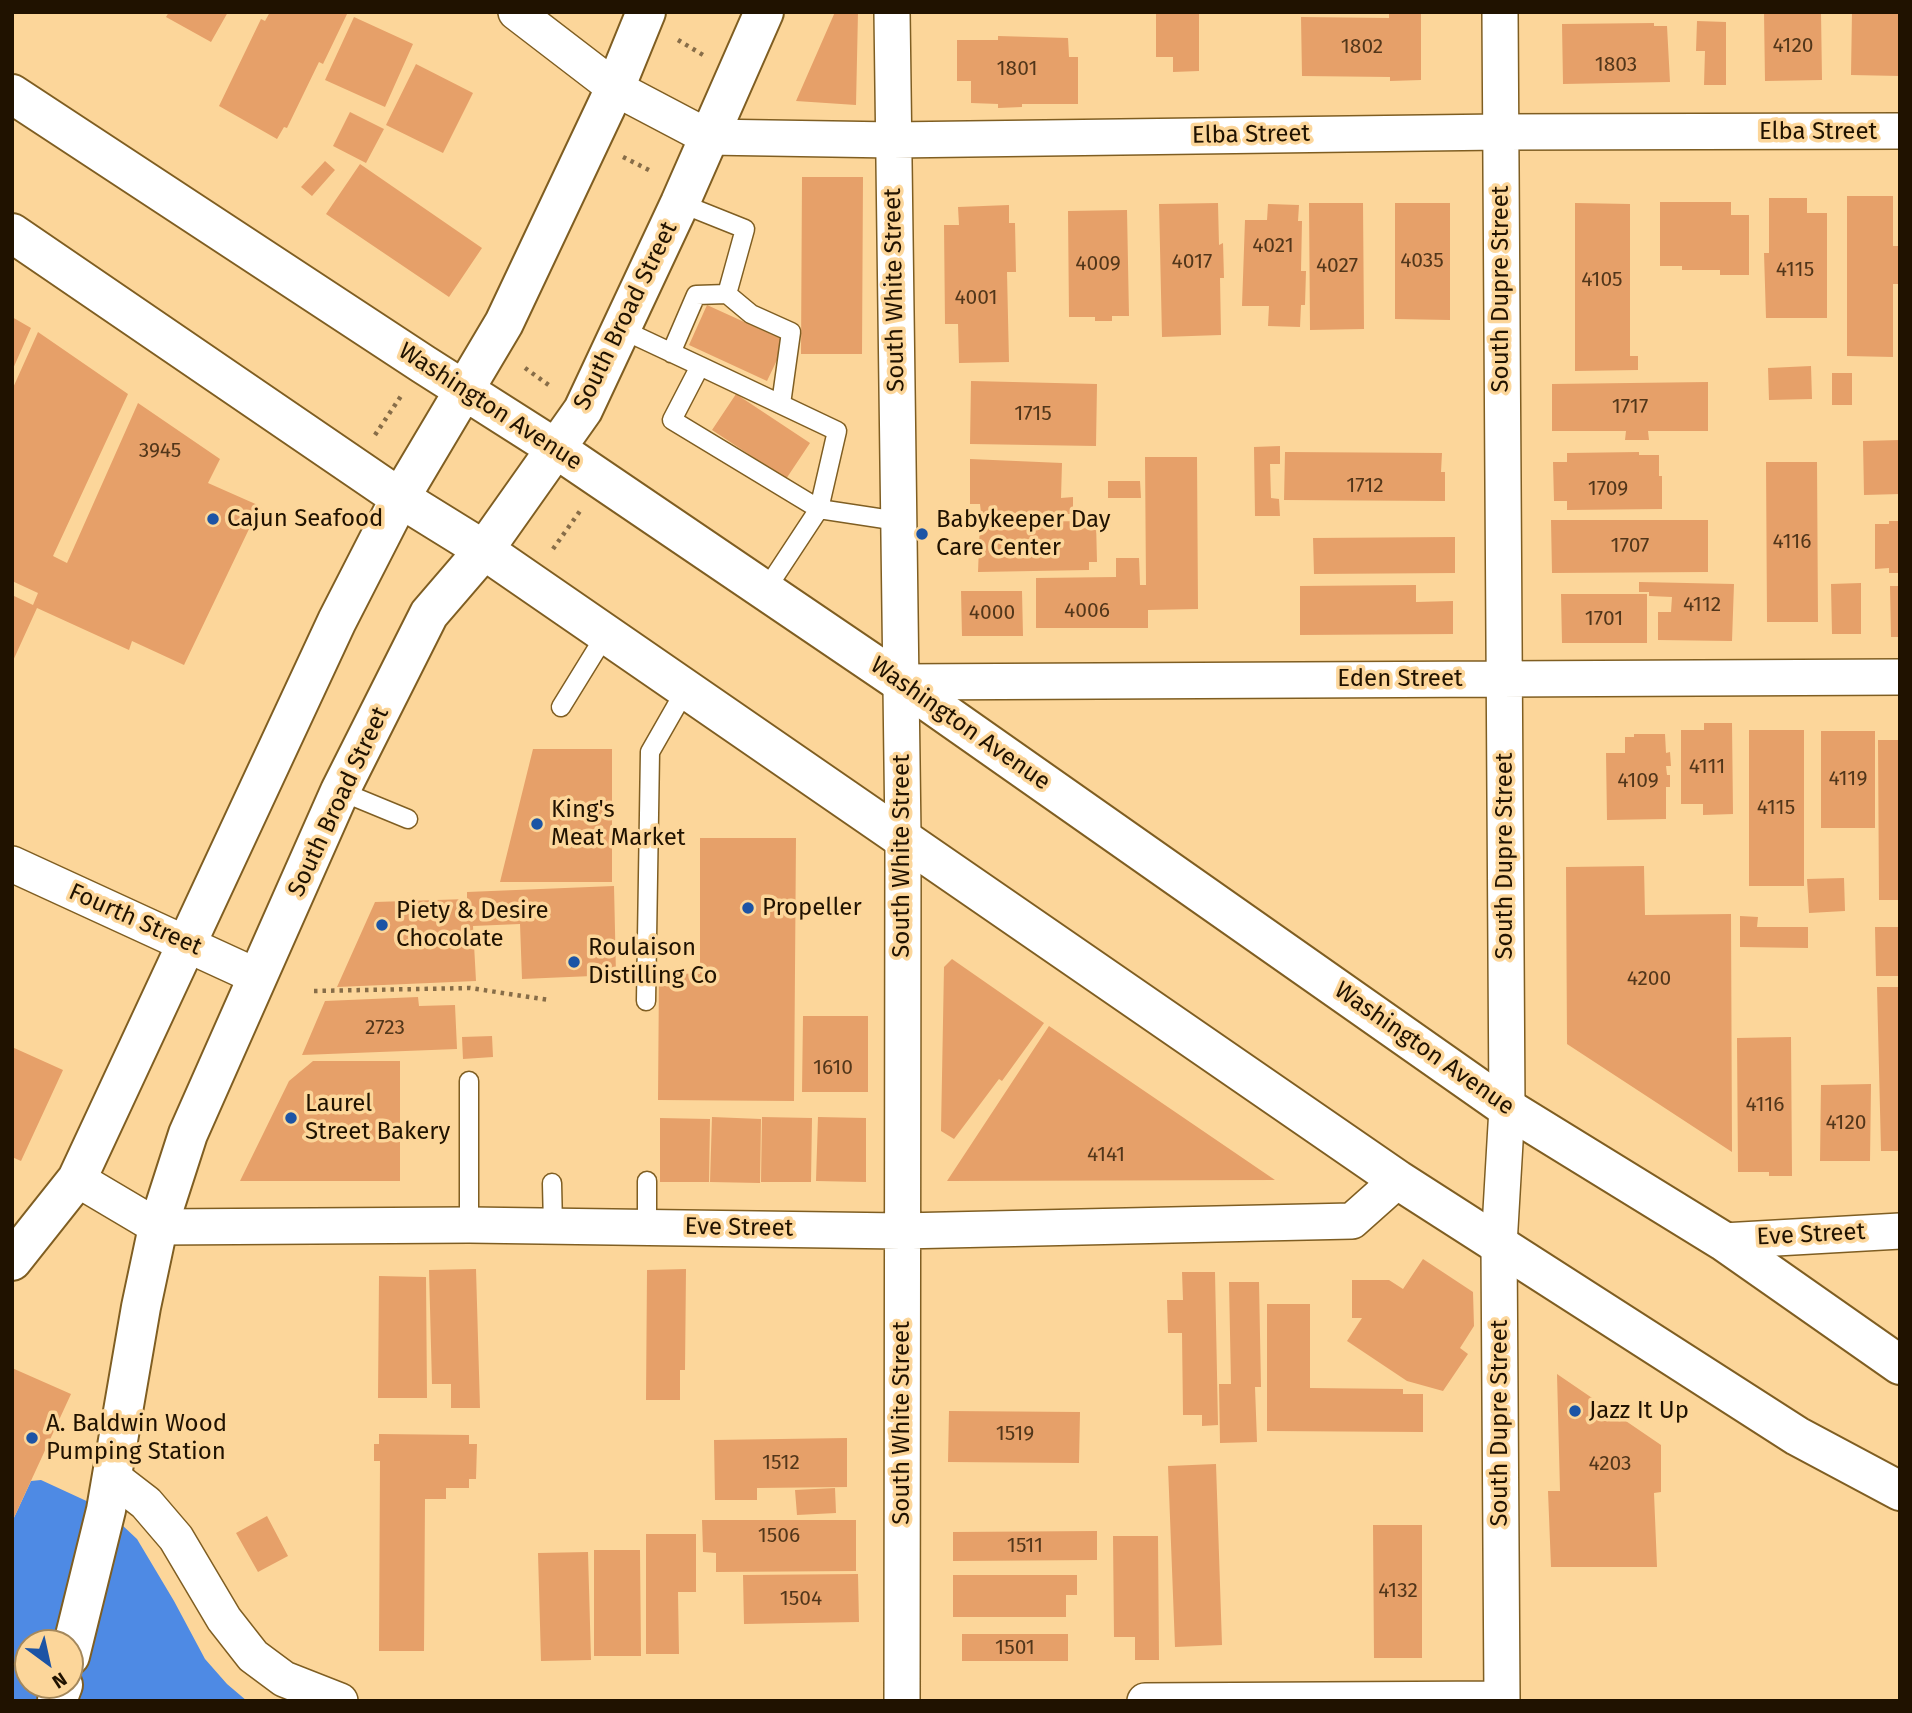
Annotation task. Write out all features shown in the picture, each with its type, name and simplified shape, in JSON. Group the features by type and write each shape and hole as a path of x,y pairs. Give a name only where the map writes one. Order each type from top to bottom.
{"street":[{"name":"Elba Street","path":"516,12 615,88 708,137 893,140 1500,132 1900,131"},
{"name":"South Broad Street","path":"76,1629 108,1493 158,1227 188,1133 340,791 429,614 484,550 583,410 621,329 672,190 708,137 764,12"},
{"name":"South White Street","path":"892,12 903,836 902,1701"},
{"name":"South Dupre Street","path":"1500,12 1507,1108 1499,1245 1502,1699"},
{"path":"12,1261 77,1179 337,621 400,498 504,323 615,88 658,24"},
{"name":"Washington Avenue","path":"12,94 464,391 555,447 900,682 1507,1108 1723,1241 1900,1365"},
{"path":"12,233 903,836 1398,1180 1797,1436 1900,1491"},
{"name":"Eden Street","path":"900,682 1900,677"},
{"name":"Fourth Street","path":"12,864 258,977"},
{"path":"77,1179 158,1227"},
{"name":"Eve Street","path":"158,1227 470,1225 901,1231 1352,1221 1398,1180"},
{"name":"Eve Street","path":"1723,1241 1900,1230"},
{"path":"108,1493 146,1503 176,1538 224,1619 253,1656 284,1679 340,1701"},
{"path":"1145,1701 1502,1699"}],"lane":[{"path":"672,190 745,229 727,294"},
{"path":"671,353 696,295 727,294 750,319 791,332 781,404"},
{"path":"621,329 700,366 726,371 781,404 837,431 819,509 765,591"},
{"path":"700,366 672,420 819,509 898,521"},
{"path":"561,706 606,634"},
{"path":"646,1001 650,752 686,689"},
{"path":"340,791 408,819"},
{"path":"469,1081 470,1225"},
{"path":"647,1226 648,1181"},
{"path":"552,1183 553,1226"}],"path":[{"path":"658,24 706,56"},
{"path":"616,154 672,190"},
{"path":"524,368 556,391"},
{"path":"375,436 402,395"},
{"path":"552,550 587,502"},
{"path":"314,991 470,988 549,1000"}],"water":[{"path":"41,1480 106,1510 137,1539 205,1659 227,1684 247,1701 12,1701 12,1522 31,1481"}],"building":[{"path":"169,12 228,12 211,42 166,17"},
{"path":"270,12 348,12 323,64 319,62 287,128 284,127 277,139 219,106 261,19 265,21"},
{"path":"835,12 858,12 856,105 796,101"},
{"path":"1156,12 1199,12 1199,71 1173,72 1173,57 1156,57"},
{"path":"1389,12 1421,12 1421,80 1302,76 1301,17 1389,18"},
{"path":"1764,12 1821,12 1822,80 1765,81"},
{"path":"1852,12 1900,12 1900,76 1851,75"},
{"path":"354,17 413,44 385,107 325,80"},
{"path":"1697,21 1726,22 1726,85 1704,85 1705,51 1696,51"},
{"path":"1654,23 1654,26 1667,26 1670,82 1563,84 1562,24"},
{"path":"998,36 1068,38 1069,57 1078,57 1078,104 1022,104 1022,107 998,108 998,104 971,103 971,81 957,81 957,40 998,40"},
{"path":"416,64 473,93 443,153 386,125"},
{"path":"350,112 384,129 366,163 333,146"},
{"path":"325,161 335,170 312,196 301,187"},
{"path":"360,164 482,248 449,297 326,214"},
{"path":"802,177 863,177 862,354 801,354"},
{"path":"1847,196 1893,196 1893,246 1900,246 1900,284 1893,284 1893,357 1847,356"},
{"path":"1769,198 1807,198 1807,213 1827,213 1827,318 1766,318 1764,253 1769,253"},
{"path":"1660,202 1731,202 1731,215 1749,215 1749,275 1720,275 1720,270 1682,270 1682,266 1660,266"},
{"path":"1218,203 1219,245 1223,243 1224,278 1220,278 1221,335 1162,337 1159,204"},
{"path":"1309,203 1363,203 1364,329 1310,330"},
{"path":"1395,203 1450,203 1450,320 1395,319"},
{"path":"1575,203 1630,204 1630,356 1638,356 1638,370 1575,371"},
{"path":"1268,204 1299,205 1298,221 1302,221 1301,271 1306,271 1305,305 1301,305 1300,327 1268,326 1269,306 1242,306 1245,220 1267,220"},
{"path":"1009,205 1009,223 1015,223 1016,272 1007,272 1009,362 959,363 958,324 945,324 944,225 959,225 958,207"},
{"path":"1127,210 1129,316 1112,316 1112,321 1095,321 1095,317 1069,317 1068,211"},
{"path":"707,305 786,341 767,381 689,345"},
{"path":"12,317 31,328 12,371"},
{"path":"38,332 128,394 53,556 67,563 138,403 220,459 208,483 260,506 184,665 132,641 129,650 37,608 12,663 12,595 33,605 38,593 12,581 12,390"},
{"path":"1811,366 1812,399 1769,400 1768,368"},
{"path":"1832,373 1852,373 1852,405 1832,405"},
{"path":"971,381 1097,384 1096,446 970,444"},
{"path":"1708,382 1708,431 1648,431 1649,440 1625,440 1626,431 1552,431 1552,384"},
{"path":"736,394 810,443 786,479 712,430"},
{"path":"1900,440 1900,494 1864,495 1863,441"},
{"path":"1280,446 1280,464 1270,464 1271,498 1279,499 1280,516 1255,516 1254,447"},
{"path":"1285,452 1442,453 1441,472 1445,472 1445,501 1284,500"},
{"path":"1639,452 1639,455 1659,455 1662,509 1567,510 1567,501 1554,501 1553,462 1567,462 1567,453"},
{"path":"1145,457 1197,457 1198,609 1148,610 1148,628 1036,628 1036,578 1116,577 1116,558 1139,558 1140,585 1146,585"},
{"path":"970,459 1062,463 1061,498 1073,497 1073,514 981,513 980,504 970,504"},
{"path":"1766,462 1817,462 1818,622 1767,622"},
{"path":"1108,481 1140,481 1141,498 1108,498"},
{"path":"1551,520 1708,520 1708,572 1552,573"},
{"path":"1096,521 1097,562 1089,562 1089,570 978,572 980,522"},
{"path":"1889,521 1900,521 1900,573 1889,573 1889,568 1875,569 1875,524 1889,524"},
{"path":"1455,537 1455,573 1314,574 1313,538"},
{"path":"1639,582 1734,584 1732,641 1658,640 1658,612 1671,612 1672,597 1649,596 1649,592 1639,592"},
{"path":"1861,583 1861,634 1832,634 1831,584"},
{"path":"1416,585 1416,602 1453,601 1453,634 1300,635 1300,586"},
{"path":"1890,586 1900,586 1900,637 1891,637"},
{"path":"961,591 1022,591 1023,636 962,636"},
{"path":"1561,594 1647,594 1647,643 1562,643"},
{"path":"1704,723 1732,723 1733,814 1703,815 1703,804 1681,804 1681,730 1704,730"},
{"path":"1749,730 1804,730 1804,886 1749,886"},
{"path":"1821,731 1875,731 1875,828 1821,828"},
{"path":"1634,734 1665,734 1666,753 1670,752 1671,766 1666,766 1667,775 1670,775 1670,787 1666,787 1666,819 1607,820 1606,753 1625,753 1625,737 1634,737"},
{"path":"1878,740 1900,740 1900,900 1879,900"},
{"path":"533,749 612,749 612,882 500,882"},
{"path":"700,838 796,838 794,1101 658,1100 659,973 700,974"},
{"path":"1644,866 1645,915 1731,914 1732,1152 1567,1044 1566,867"},
{"path":"1844,878 1845,911 1809,913 1807,879"},
{"path":"614,886 616,975 522,979 520,924 473,926 476,981 337,987 375,902 467,899 467,892"},
{"path":"1740,916 1758,917 1757,927 1808,927 1808,948 1740,947"},
{"path":"1875,927 1900,927 1900,976 1876,976"},
{"path":"952,959 1044,1023 1002,1081 999,1079 954,1139 941,1131 944,967"},
{"path":"1877,987 1900,987 1900,1151 1881,1151"},
{"path":"418,997 419,1006 455,1005 457,1049 302,1055 325,1001"},
{"path":"803,1016 868,1016 868,1092 802,1092"},
{"path":"1049,1026 1275,1180 947,1181"},
{"path":"492,1036 493,1057 463,1059 462,1037"},
{"path":"1791,1037 1792,1176 1769,1176 1769,1172 1738,1172 1737,1038"},
{"path":"12,1047 63,1070 21,1161 12,1157"},
{"path":"313,1061 400,1061 400,1181 240,1181 289,1081"},
{"path":"1871,1084 1870,1161 1820,1161 1821,1085"},
{"path":"712,1117 761,1119 760,1183 710,1182"},
{"path":"762,1117 812,1118 811,1182 761,1182"},
{"path":"818,1117 866,1118 866,1182 816,1181"},
{"path":"660,1118 710,1119 709,1182 660,1182"},
{"path":"1423,1259 1473,1292 1474,1326 1460,1348 1468,1354 1443,1391 1407,1381 1347,1341 1362,1318 1352,1318 1352,1280 1389,1280 1403,1289"},
{"path":"476,1269 480,1408 451,1408 451,1384 432,1384 429,1270"},
{"path":"686,1269 685,1370 680,1370 680,1400 646,1400 647,1270"},
{"path":"1182,1272 1215,1272 1218,1425 1202,1426 1202,1415 1183,1415 1182,1333 1168,1333 1167,1300 1183,1300"},
{"path":"379,1276 426,1277 427,1398 378,1398"},
{"path":"1229,1282 1259,1282 1261,1387 1255,1387 1257,1442 1220,1443 1219,1384 1231,1384"},
{"path":"1267,1304 1310,1304 1310,1388 1403,1389 1403,1394 1423,1394 1423,1432 1267,1431"},
{"name":"A. Baldwin Wood Pumping Station","path":"12,1368 71,1394 12,1522"},
{"path":"1557,1374 1661,1445 1661,1492 1654,1493 1657,1567 1551,1567 1548,1491 1560,1491"},
{"path":"949,1411 1080,1412 1079,1463 948,1462"},
{"path":"379,1434 469,1435 469,1444 477,1444 476,1479 469,1479 469,1488 446,1488 446,1499 425,1499 424,1651 379,1651 380,1461 374,1461 374,1444 379,1444"},
{"path":"847,1438 847,1487 757,1488 757,1500 715,1500 714,1440"},
{"path":"1216,1464 1222,1645 1175,1647 1168,1466"},
{"path":"835,1488 836,1513 797,1515 795,1490"},
{"path":"267,1516 288,1556 258,1572 236,1533"},
{"path":"702,1520 856,1520 856,1571 716,1572 716,1553 703,1552"},
{"path":"1373,1525 1422,1525 1422,1658 1374,1658"},
{"path":"1097,1531 1097,1560 953,1561 953,1532"},
{"path":"646,1534 696,1534 696,1592 678,1592 679,1654 646,1654"},
{"path":"1113,1536 1158,1536 1159,1660 1135,1660 1135,1637 1114,1637"},
{"path":"594,1550 640,1550 641,1656 594,1656"},
{"path":"588,1552 591,1660 541,1661 538,1553"},
{"path":"858,1574 859,1622 744,1624 743,1575"},
{"path":"953,1575 1077,1575 1077,1595 1066,1595 1066,1617 953,1617"},
{"path":"962,1634 1068,1634 1068,1661 962,1661"}],"place":[{"name":"Cajun Seafood","path":"213,519"},
{"name":"Babykeeper Day Care Center","path":"922,534"},
{"name":"King's Meat Market","path":"537,824"},
{"name":"Propeller","path":"748,908"},
{"name":"Piety & Desire Chocolate","path":"382,925"},
{"name":"Roulaison Distilling Co","path":"574,962"},
{"name":"Laurel Street Bakery","path":"291,1118"},
{"name":"Jazz It Up","path":"1575,1411"},
{"name":"A. Baldwin Wood Pumping Station","path":"32,1438"}]}
